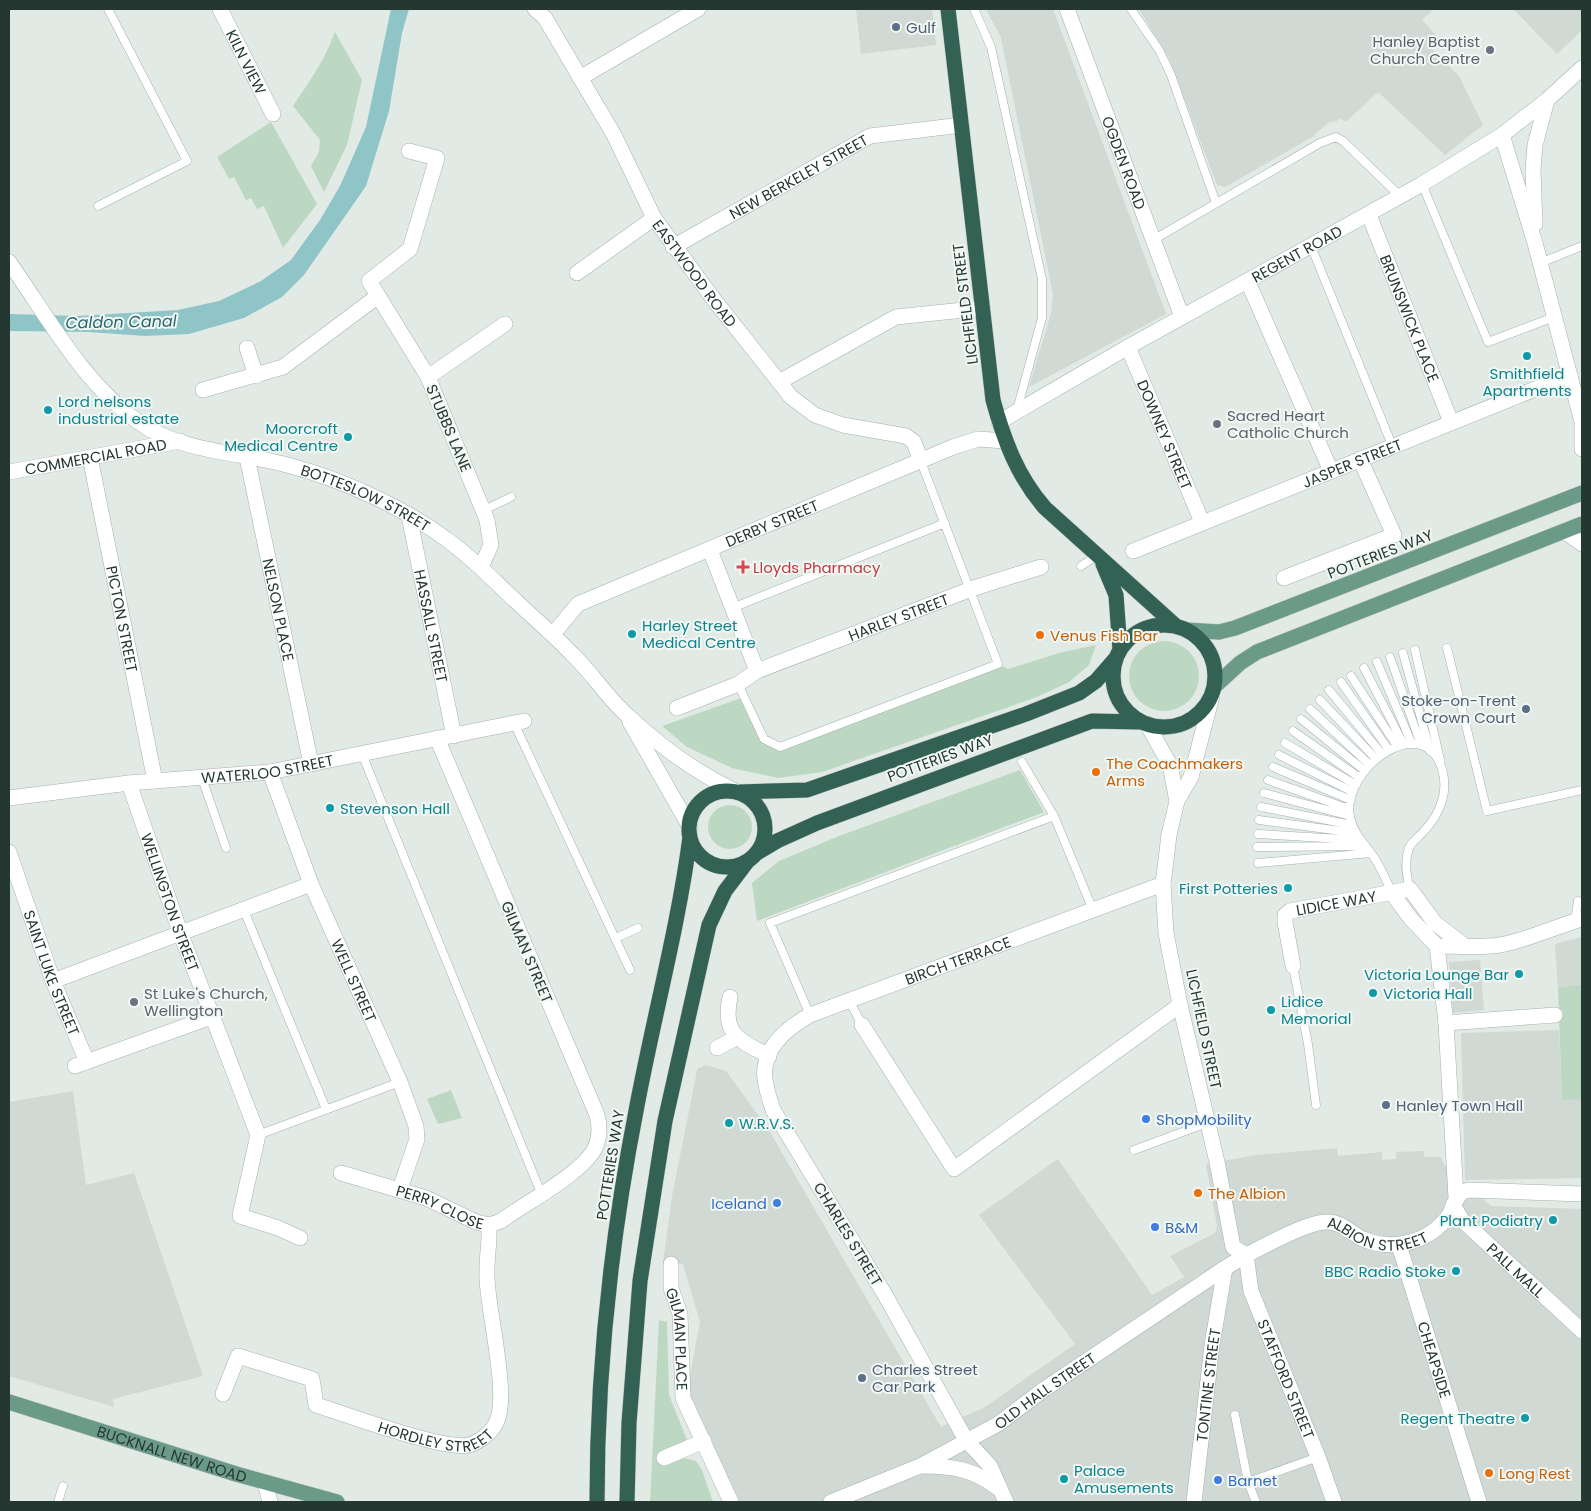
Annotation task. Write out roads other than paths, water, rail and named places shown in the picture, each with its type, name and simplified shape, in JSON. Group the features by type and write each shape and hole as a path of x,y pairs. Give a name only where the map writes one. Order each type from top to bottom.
{"highway":[{"name":"LICHFIELD STREET","path":"948,9 993,400 1005,441 1030,490 1068,530 1181,628"},
{"name":"LICHFIELD STREET","path":"1100,557 1116,594 1118,654"},
{"path":"1159,625 1181,628 1199,638 1208,649 1215,667 1213,691 1201,712 1184,723 1167,728 1144,723 1126,711 1116,693 1113,676 1118,654 1129,639 1143,630 1159,625"},
{"name":"POTTERIES WAY","path":"738,792 807,790 1026,714 1079,693 1096,680 1118,654"},
{"name":"POTTERIES WAY","path":"626,1502 630,1414 640,1281 665,1121 709,925 725,891 752,858 777,841 816,823 1092,721 1144,723"},
{"path":"717,792 738,792 752,799 763,814 766,827 764,842 752,858 736,866 713,865 695,849 690,832 695,809 705,798 717,792"},
{"name":"POTTERIES WAY","path":"597,1502 599,1419 618,1227 635,1114 676,922 690,832"}],"main road":[{"name":"POTTERIES WAY","path":"1181,628 1220,632 1235,628 1582,493"},
{"path":"1213,691 1240,663 1258,652 1582,524"},
{"name":"BUCKNALL NEW ROAD","path":"9,1402 265,1483 337,1502"}],"street":[{"name":"KILN VIEW","path":"220,9 274,114"},
{"name":"EASTWOOD ROAD","path":"535,9 545,18 614,136 654,218 673,247 791,397 815,415 843,425 906,436 914,442 920,459"},
{"path":"580,78 698,9"},
{"name":"OGDEN ROAD","path":"1067,9 1182,317"},
{"name":"REGENT ROAD","path":"999,422 1128,347 1422,184 1502,135 1547,100 1582,68"},
{"path":"1535,243 1533,170 1535,144 1547,100"},
{"name":"NEW BERKELEY STREET","path":"673,247 870,136 962,125"},
{"path":"1502,135 1535,243 1582,422 1582,449"},
{"path":"409,151 437,158 410,249 369,281 428,377"},
{"name":"BRUNSWICK PLACE","path":"1368,215 1450,422"},
{"path":"577,273 654,218"},
{"name":"BOTTESLOW STREET","path":"9,262 67,346 99,388 118,406 158,434 180,441 291,466 359,490 409,516 445,538 481,567 553,634 628,716 707,778 738,792"},
{"path":"1248,282 1331,471"},
{"path":"203,390 283,367 378,296"},
{"path":"779,382 896,316 983,308"},
{"name":"STUBBS LANE","path":"481,567 491,545 484,510 428,377 505,324"},
{"name":"DOWNEY STREET","path":"1128,347 1202,522"},
{"path":"247,348 256,376"},
{"name":"JASPER STREET","path":"1134,551 1392,445 1570,375"},
{"name":"DERBY STREET","path":"553,634 578,604 710,550 920,459 978,439 1005,441"},
{"name":"COMMERCIAL ROAD","path":"9,472 180,441"},
{"name":"PICTON STREET","path":"90,457 155,781"},
{"name":"NELSON PLACE","path":"247,457 311,764"},
{"path":"1284,578 1394,536 1360,459"},
{"name":"HASSALL STREET","path":"409,516 454,736"},
{"path":"1564,531 1582,544"},
{"path":"710,550 757,671"},
{"name":"HARLEY STREET","path":"677,708 738,684 757,671 972,589 1041,567"},
{"name":"LICHFIELD STREET","path":"1213,691 1191,777 1177,801 1169,835 1163,884 1166,933 1180,1005 1217,1162 1233,1247 1246,1255"},
{"name":"BOTTESLOW STREET","path":"628,716 646,752 667,784 690,832"},
{"name":"WATERLOO STREET","path":"9,798 128,783 270,772 519,722"},
{"name":"LICHFIELD STREET","path":"1144,723 1170,765 1177,801"},
{"name":"GILMAN STREET","path":"437,738 597,1115 599,1124 598,1142 583,1164"},
{"name":"WELL STREET","path":"270,772 312,884 400,1082 416,1126 417,1139 400,1189"},
{"name":"WELLINGTON STREET","path":"128,783 180,932 214,1016 258,1135"},
{"name":"SAINT LUKE STREET","path":"9,852 81,1064 214,1016"},
{"path":"53,981 243,908 312,884"},
{"name":"BIRCH TERRACE","path":"768,1056 774,1043 785,1030 810,1014 1163,884"},
{"path":"1410,889 1435,922 1464,946"},
{"name":"LIDICE WAY","path":"1293,966 1285,915 1290,912 1410,889"},
{"path":"1392,893 1411,919 1437,946 1446,1023 1455,1202"},
{"path":"1437,946 1479,947 1520,940 1578,920"},
{"path":"730,997 726,1014 736,1038 768,1056"},
{"path":"862,1025 954,1169 1180,1005"},
{"path":"1446,1023 1555,1015"},
{"path":"718,1048 736,1038"},
{"name":"CHARLES STREET","path":"768,1056 764,1078 773,1110 884,1293 966,1440 990,1466 1005,1498"},
{"path":"258,1135 240,1216 278,1228 300,1238"},
{"name":"PERRY CLOSE","path":"341,1173 426,1198 476,1222 489,1225 501,1220 583,1164"},
{"path":"1455,1202 1462,1192 1469,1190 1582,1194"},
{"name":"ALBION STREET","path":"1246,1255 1312,1224 1325,1221 1340,1225 1366,1240 1399,1245 1411,1243 1439,1226 1455,1202"},
{"name":"PALL MALL","path":"1455,1202 1462,1220 1582,1331"},
{"name":"HORDLEY STREET","path":"223,1394 238,1356 312,1379 316,1405 442,1444 470,1445 482,1438 492,1430 498,1420 501,1397 487,1277 490,1245 489,1225"},
{"name":"CHEAPSIDE","path":"1399,1245 1479,1502"},
{"name":"OLD HALL STREET","path":"831,1502 920,1466 998,1424 1043,1390 1130,1330 1246,1255"},
{"name":"STAFFORD STREET","path":"1246,1255 1251,1291 1318,1457 1334,1502"},
{"name":"GILMAN PLACE","path":"671,1264 671,1288 680,1314 683,1398 731,1502"},
{"name":"TONTINE STREET","path":"1194,1502 1212,1345 1225,1268"},
{"path":"664,1458 704,1441"},
{"path":"920,1466 945,1466 978,1474 1005,1498"},
{"path":"265,1483 270,1502"}],"lane":[{"path":"98,206 187,161 108,9"},
{"path":"974,9 991,47 1042,279 1042,318 1016,412"},
{"path":"1131,9 1159,50 1170,75 1216,204"},
{"path":"1153,240 1320,143 1336,137 1343,141 1401,196"},
{"path":"1422,184 1488,342 1554,317"},
{"path":"1311,246 1392,445"},
{"path":"1540,263 1582,246"},
{"path":"738,684 764,739 780,747 998,664 972,589 920,459"},
{"path":"484,510 511,497"},
{"path":"732,608 945,523"},
{"path":"1081,566 1100,557"},
{"path":"1447,648 1487,811 1582,790"},
{"path":"1410,889 1405,870 1409,849 1436,816 1445,792 1442,769 1415,650"},
{"path":"1403,653 1430,750 1442,769"},
{"path":"1349,812 1380,764 1390,657"},
{"path":"1377,662 1380,764"},
{"path":"1364,668 1380,764"},
{"path":"1351,676 1380,764"},
{"path":"1341,682 1380,764"},
{"path":"1329,690 1380,764"},
{"path":"1320,700 1380,764"},
{"path":"1310,709 1380,764"},
{"path":"1301,719 1380,764"},
{"path":"519,722 630,970"},
{"path":"1293,731 1380,764"},
{"path":"1285,743 1380,764"},
{"path":"1274,767 1380,764 1430,750"},
{"path":"362,754 541,1193"},
{"path":"1279,755 1380,764"},
{"path":"1022,762 1054,816 1093,910"},
{"path":"202,778 226,848"},
{"path":"1268,780 1349,812 1356,832 1371,853 1392,893"},
{"path":"1264,793 1349,812"},
{"path":"1261,807 1356,832"},
{"path":"810,1014 770,923 1054,816"},
{"path":"1259,820 1356,832"},
{"path":"1258,834 1356,832"},
{"path":"1257,847 1365,846"},
{"path":"1258,863 1371,853"},
{"path":"1578,901 1578,920"},
{"path":"243,908 326,1109"},
{"path":"616,938 638,928"},
{"path":"1293,966 1308,1044 1316,1105"},
{"path":"849,1000 862,1025"},
{"path":"258,1135 400,1082"},
{"path":"1134,1150 1207,1124"},
{"path":"1234,1415 1248,1482 1256,1502"},
{"path":"1248,1482 1318,1457"},
{"path":"58,1502 63,1486"}],"water":[{"name":"Caldon Canal","path":"391,9 409,9 402,33 389,111 366,186 304,275 282,297 244,318 189,334 145,336 89,332 9,331 9,314 77,316 178,310 219,301 261,281 291,260 320,220 340,186 366,127"}],"place":[{"name":"Gulf","path":"896,27"},
{"name":"Hanley Baptist Church Centre","path":"1490,50"},
{"name":"Smithfield Apartments","path":"1527,356"},
{"name":"Lord nelsons industrial estate","path":"48,410"},
{"name":"Sacred Heart Catholic Church","path":"1217,424"},
{"name":"Moorcroft Medical Centre","path":"348,437"},
{"name":"Lloyds Pharmacy","path":"743,567"},
{"name":"Harley Street Medical Centre","path":"632,634"},
{"name":"Venus Fish Bar","path":"1040,635"},
{"name":"Stoke-on-Trent Crown Court","path":"1526,709"},
{"name":"The Coachmakers Arms","path":"1096,772"},
{"name":"Stevenson Hall","path":"330,808"},
{"name":"First Potteries","path":"1288,888"},
{"name":"Victoria Lounge Bar","path":"1519,974"},
{"name":"Victoria Hall","path":"1373,993"},
{"name":"St Luke's Church, Wellington","path":"134,1002"},
{"name":"Lidice Memorial","path":"1271,1010"},
{"name":"Hanley Town Hall","path":"1386,1105"},
{"name":"ShopMobility","path":"1146,1119"},
{"name":"W.R.V.S.","path":"729,1123"},
{"name":"The Albion","path":"1198,1193"},
{"name":"Iceland","path":"777,1203"},
{"name":"Plant Podiatry","path":"1553,1220"},
{"name":"B&M","path":"1155,1227"},
{"name":"BBC Radio Stoke","path":"1456,1271"},
{"name":"Charles Street Car Park","path":"862,1378"},
{"name":"Regent Theatre","path":"1525,1418"},
{"name":"Long Rest","path":"1489,1473"},
{"name":"Palace Amusements","path":"1064,1479"},
{"name":"Barnet","path":"1218,1480"}]}
